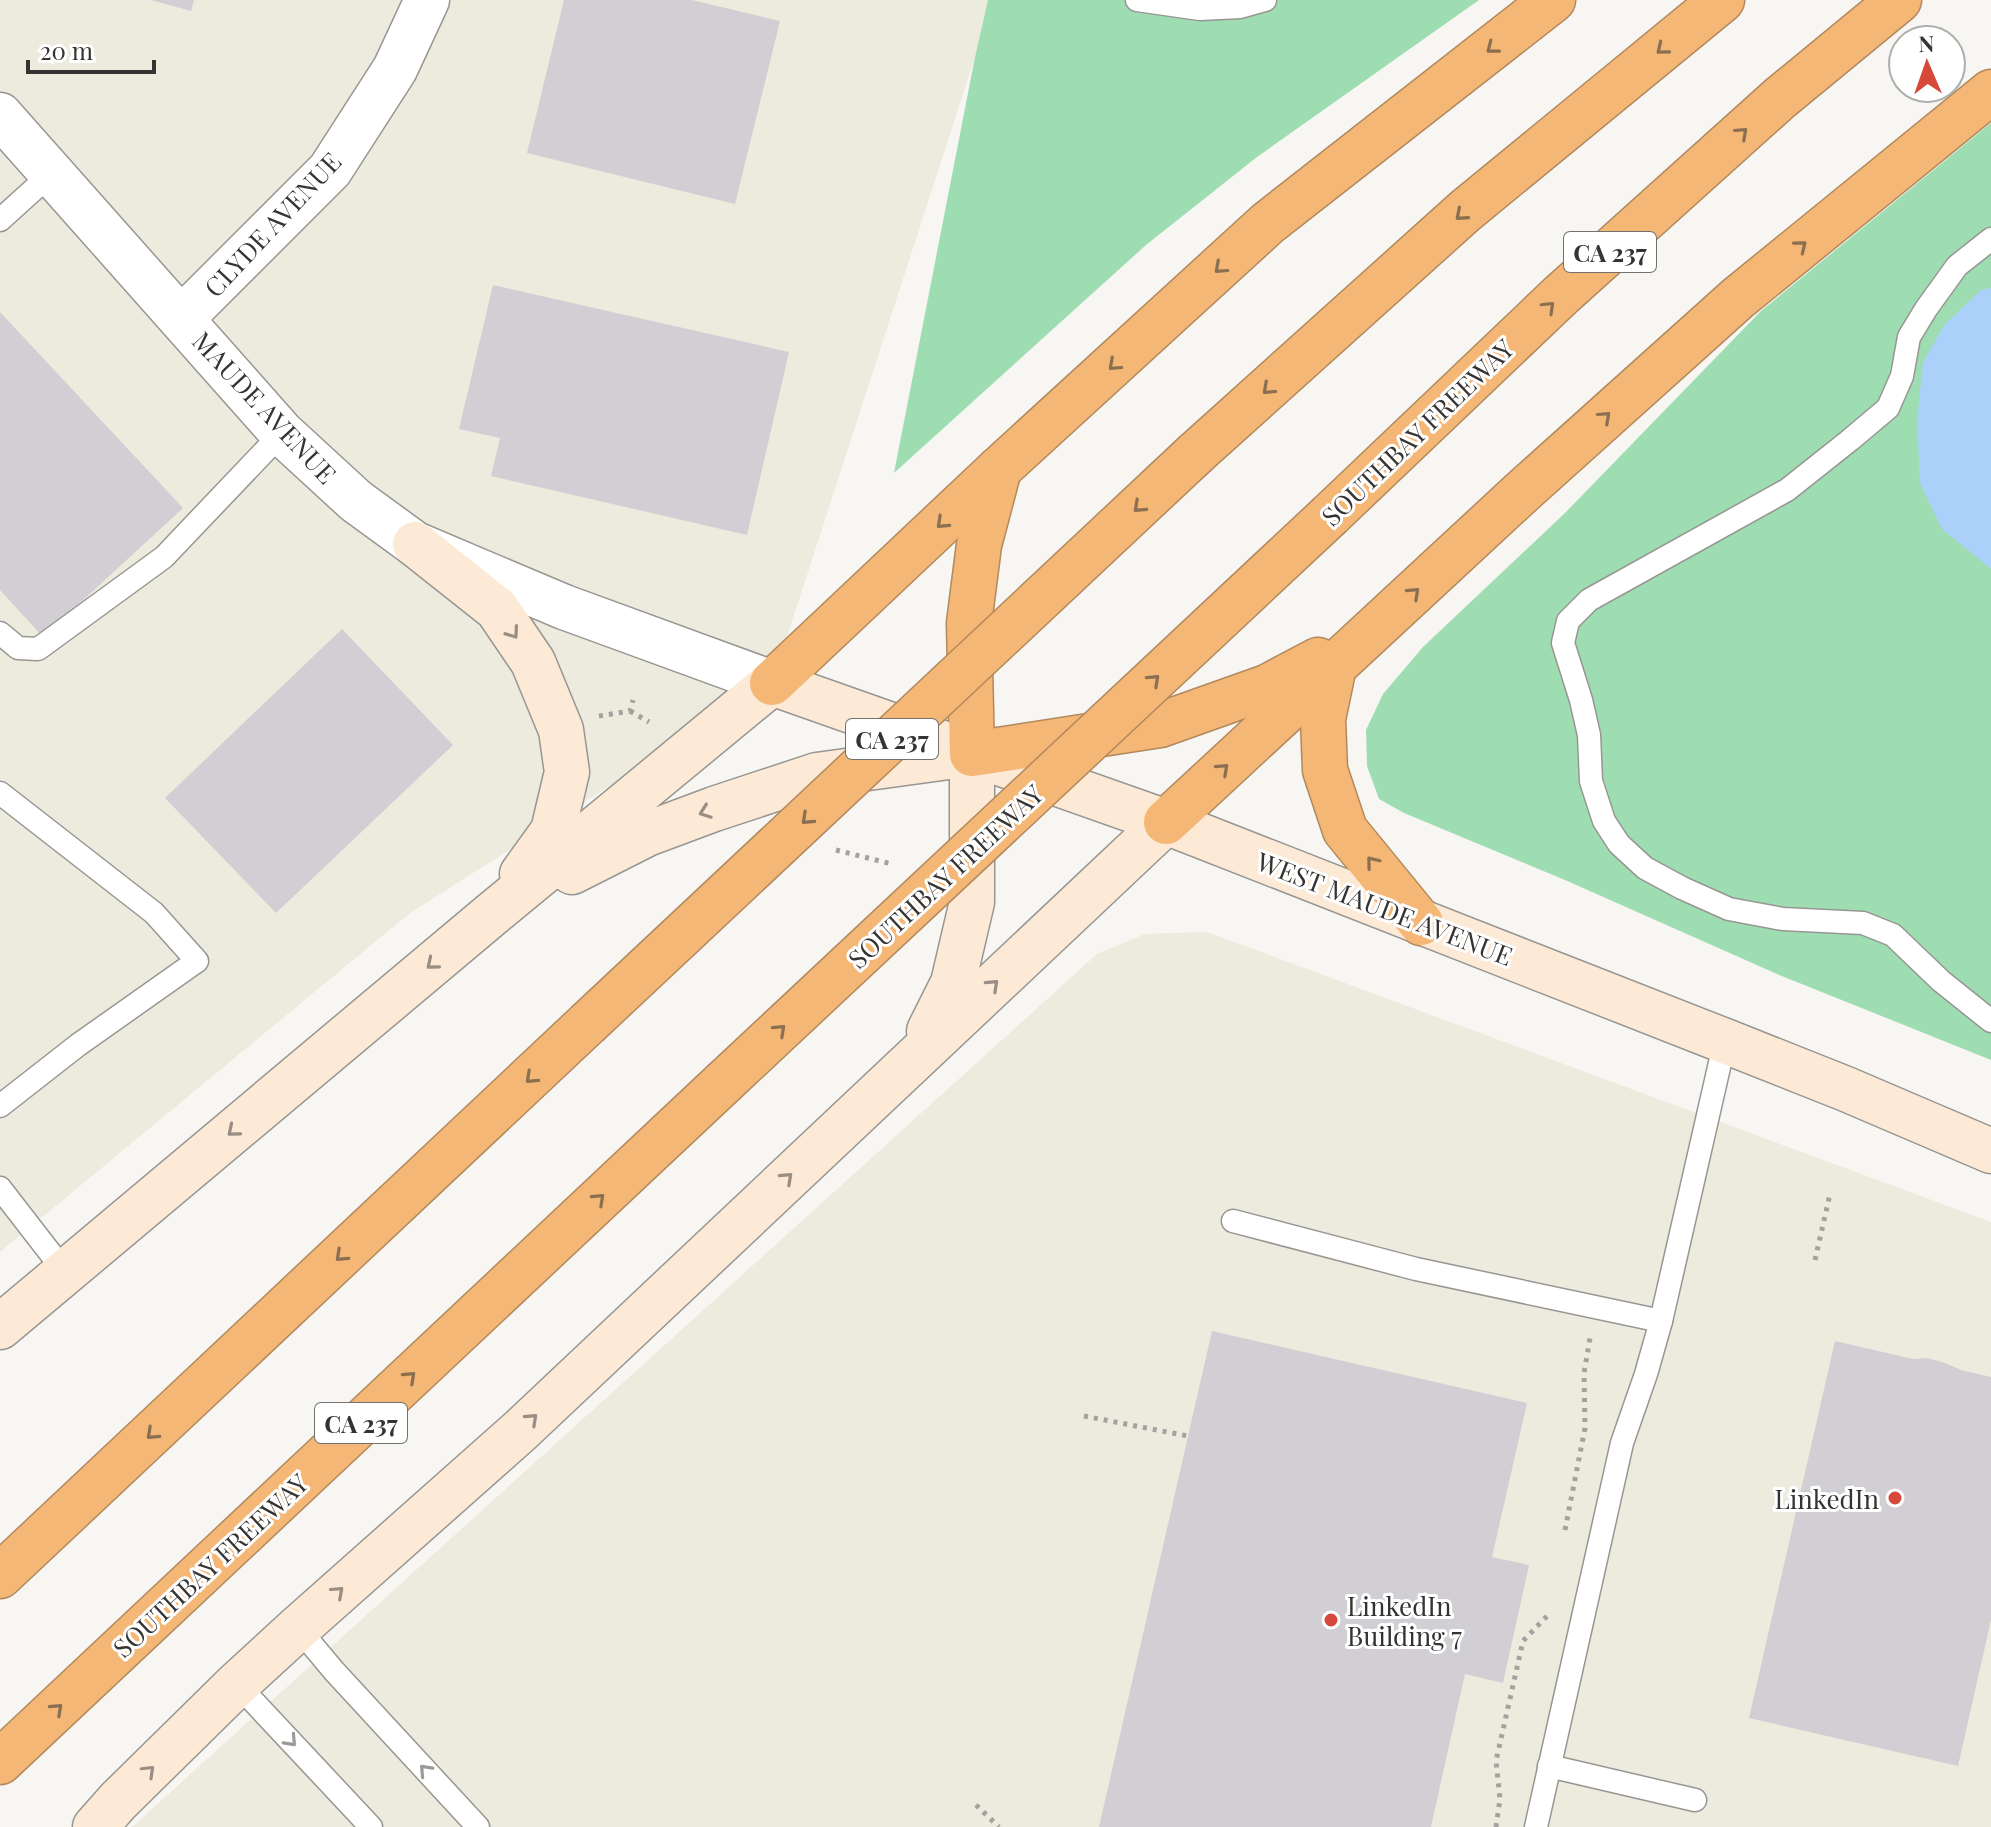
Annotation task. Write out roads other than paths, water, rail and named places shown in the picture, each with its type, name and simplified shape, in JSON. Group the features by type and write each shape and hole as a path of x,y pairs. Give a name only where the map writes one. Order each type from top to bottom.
{"highway":[{"path":"772,683 999,469 1268,223 1553,0"},
{"name":"CA 237","path":"0,1576 1196,453 1465,211 1722,0"},
{"name":"SOUTHBAY FREEWAY","path":"0,1762 1573,285 1780,98 1899,0"},
{"path":"1166,822 1522,492 1738,298 1991,92"},
{"path":"999,469 979,545 969,623 972,754 1160,725 1267,687 1373,631"},
{"path":"1334,666 1323,719 1325,770 1345,830 1421,923"}],"main road":[{"path":"415,544 497,609 533,662 561,730 567,772 553,831 492,914"},
{"path":"0,1327 772,683"},
{"name":"WEST MAUDE AVENUE","path":"772,683 1166,822 1846,1089 1991,1151"},
{"path":"492,914 647,834 714,809 817,775 972,754 972,902 953,983 916,1057"},
{"path":"95,1827 237,1684 521,1430 1166,822"}],"street":[{"name":"CLYDE AVENUE","path":"182,318 330,170 395,69 427,0"},
{"name":"MAUDE AVENUE","path":"0,115 282,433 356,501 415,544 564,607 772,683"}],"lane":[{"path":"1137,0 1200,9 1240,7 1265,0"},
{"path":"0,220 52,173"},
{"path":"1991,239 1957,266 1926,309 1909,337 1902,376 1888,408 1787,490 1589,600 1568,621 1563,643 1581,700 1589,735 1591,781 1604,821 1619,844 1645,868 1729,909 1783,919 1863,923 1893,935 1941,981 1991,1021"},
{"path":"0,633 18,648 38,649 164,557 282,433"},
{"path":"0,793 154,913 197,961 78,1045 0,1106"},
{"path":"1536,1827 1622,1443 1661,1321 1725,1041"},
{"path":"0,1188 65,1272"},
{"path":"1233,1221 1416,1269 1661,1321"},
{"path":"298,1628 478,1827"},
{"path":"237,1684 371,1827"},
{"path":"1549,1766 1695,1800"}],"water":[{"path":"1991,288 1991,569 1942,529 1920,483 1917,422 1923,362 1945,324 1981,290"}],"place":[{"name":"LinkedIn","path":"1895,1498"},
{"name":"LinkedIn Building 7","path":"1331,1620"}]}
